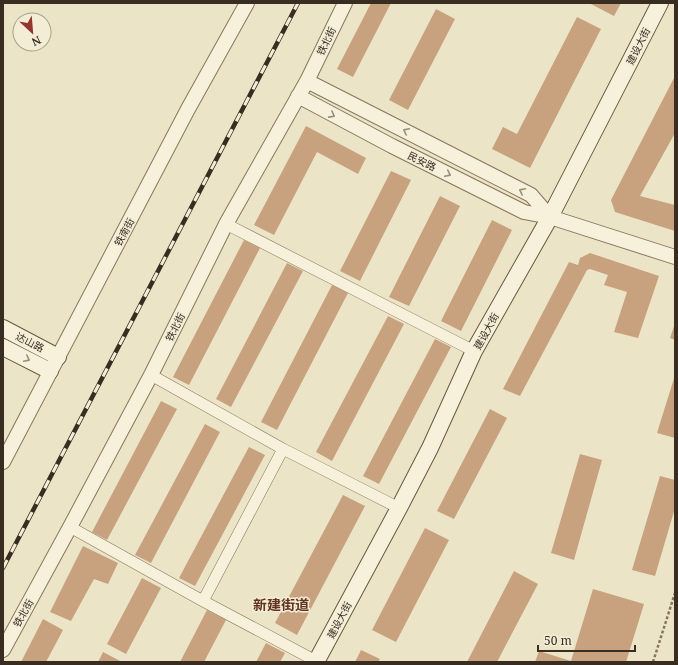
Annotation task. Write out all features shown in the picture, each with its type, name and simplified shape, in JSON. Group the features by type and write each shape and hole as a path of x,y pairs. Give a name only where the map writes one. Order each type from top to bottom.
{"main road":[{"name":"建设大街","path":"316,662 430,448 474,351 550,217 660,3"},
{"name":"达山路","path":"3,328 58,356"},
{"name":"达山路","path":"3,347 50,371"}],"street":[{"name":"铁南街","path":"3,462 188,109 248,3"},
{"name":"铁北街","path":"3,650 151,375 226,224 307,81 345,3"},
{"name":"民安路","path":"307,81 531,195 550,217"},
{"name":"民安路","path":"298,96 392,146 524,212 550,217 675,257"},
{"path":"226,224 474,351"},
{"path":"151,375 283,449 399,508"},
{"path":"203,601 283,449"},
{"path":"70,527 316,662"}],"path":[{"path":"653,662 675,593"}],"building":[{"path":"371,3 391,3 353,77 337,69"},
{"path":"589,3 621,3 614,16"},
{"path":"436,9 455,19 408,110 389,100"},
{"path":"577,17 601,29 530,168 492,149 503,127 517,134"},
{"path":"675,76 675,133 640,196 675,205 675,231 615,212 611,200"},
{"path":"306,126 366,158 358,174 317,152 274,235 254,225"},
{"path":"391,171 411,180 360,281 340,271"},
{"path":"440,196 460,206 409,306 389,297"},
{"path":"492,220 512,230 461,331 441,321"},
{"path":"244,240 260,248 189,385 173,377"},
{"path":"590,253 659,276 638,338 614,332 627,292 604,285 608,275 590,269 587,270 520,396 503,389 569,262 578,265 580,258"},
{"path":"287,263 303,271 231,407 216,399"},
{"path":"332,285 348,293 277,430 261,422"},
{"path":"388,316 404,324 332,461 316,452"},
{"path":"675,323 675,340 670,338"},
{"path":"435,339 451,347 379,484 363,476"},
{"path":"675,375 675,438 657,433"},
{"path":"161,401 177,409 107,540 92,532"},
{"path":"490,409 507,418 454,519 437,511"},
{"path":"205,424 220,432 151,563 135,555"},
{"path":"249,447 265,455 195,586 179,578"},
{"path":"580,454 602,460 574,560 551,553"},
{"path":"660,476 675,480 675,508 655,576 632,570"},
{"path":"343,495 365,506 297,635 275,623"},
{"path":"425,528 449,540 396,642 372,630"},
{"path":"83,546 118,563 108,584 94,579 71,621 50,612"},
{"path":"514,571 538,584 497,662 467,662"},
{"path":"142,578 161,588 126,654 107,644"},
{"path":"593,589 644,604 626,662 535,662 539,651 571,661"},
{"path":"207,610 226,620 204,662 180,662"},
{"path":"43,619 63,630 46,662 21,662"},
{"path":"266,643 285,653 280,662 256,662"},
{"path":"361,650 380,659 378,662 355,662"},
{"path":"103,652 122,662 98,662"}],"railway":[{"path":"3,568 298,3"}],"district":[{"name":"新建街道","path":"281,604"}]}
